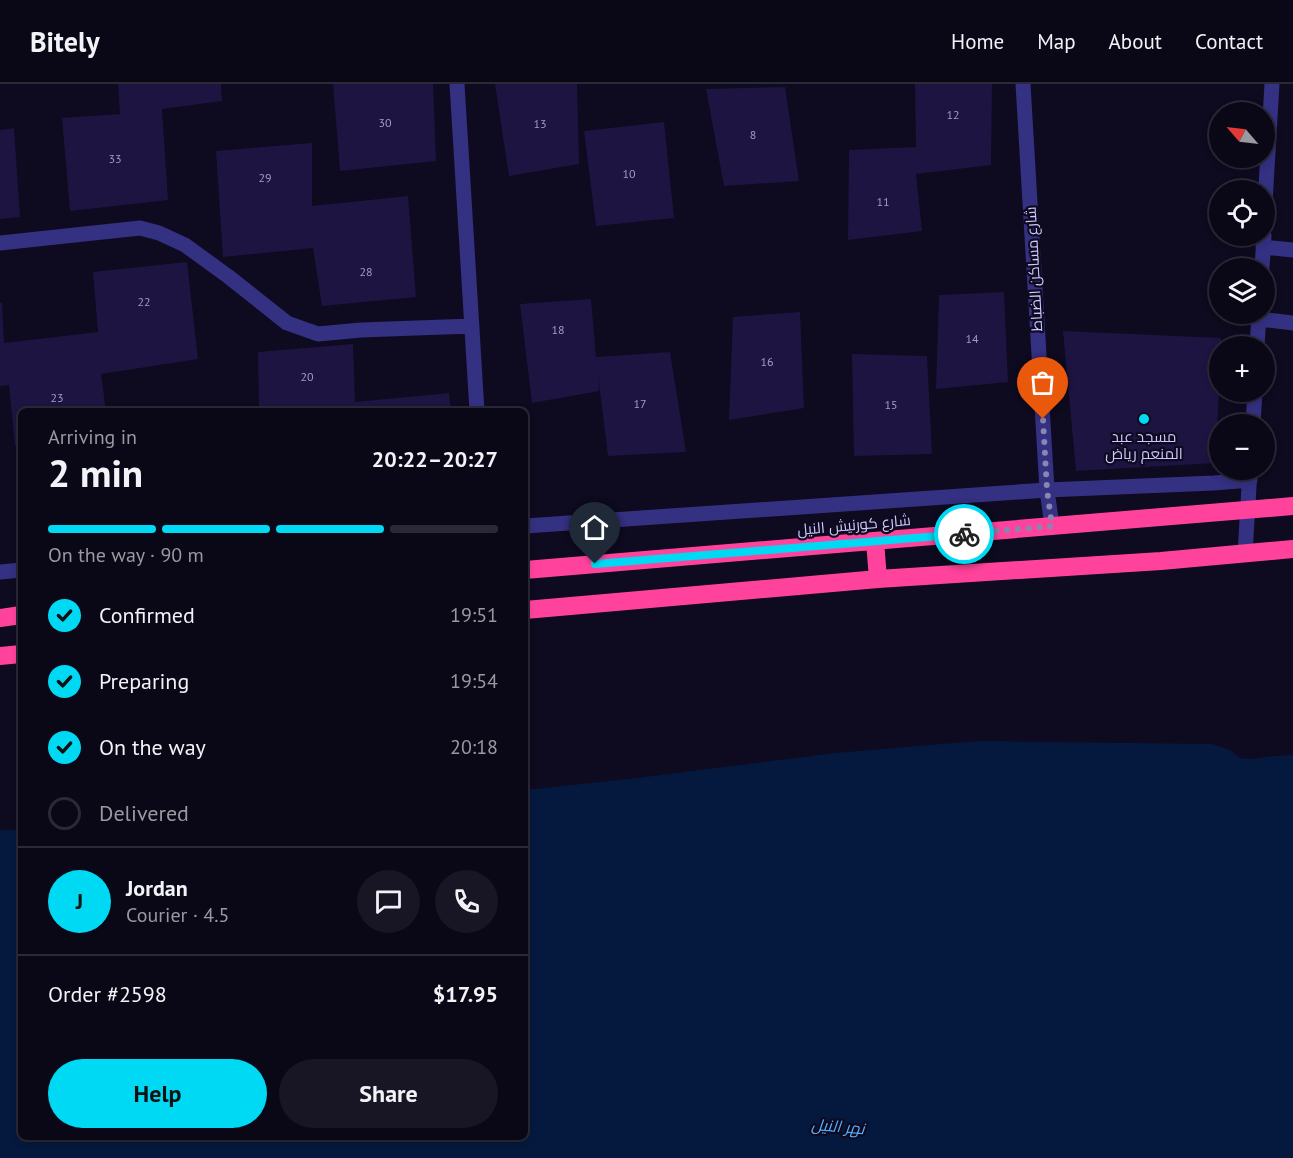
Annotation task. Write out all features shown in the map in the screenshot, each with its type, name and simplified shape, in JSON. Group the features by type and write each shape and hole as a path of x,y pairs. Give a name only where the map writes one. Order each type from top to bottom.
{"highway":[{"name":"شارع كورنيش النيل","path":"528,570 1293,506"},
{"path":"876,541 878,579"},
{"path":"528,610 878,579 1161,561 1293,549"},
{"path":"0,618 18,615"},
{"path":"0,656 18,654"}],"street":[{"path":"457,84 477,408"},
{"name":"شارع مساكن الضباط","path":"1023,84 1047,490 1052,526"},
{"path":"1266,180 1272,84"},
{"path":"0,243 140,228 159,233 185,245 287,323 318,334 472,326"},
{"path":"1275,245 1293,250"},
{"path":"1275,319 1293,323"},
{"path":"528,526 1047,490 1214,483 1228,480"},
{"path":"1245,554 1250,480"},
{"path":"0,572 18,570"}],"water":[{"name":"نهر النيل","path":"978,741 1212,744 1230,750 1240,758 1293,755 1293,1158 0,1158 0,830 18,830 18,1140 528,1140 528,790 835,753"}],"building":[{"path":"118,84 221,84 222,101 162,109 168,200 70,211 62,118 120,114"},
{"path":"333,84 433,84 436,161 340,171"},
{"path":"495,84 577,84 579,164 509,176"},
{"path":"915,84 992,84 991,165 916,174 922,231 848,240 849,150 916,147"},
{"path":"785,87 799,181 724,186 706,89"},
{"path":"664,122 674,218 596,226 584,131"},
{"path":"14,128 20,217 0,219 0,130"},
{"path":"312,143 312,206 408,196 416,297 322,306 313,248 223,257 216,151"},
{"path":"187,262 198,359 101,374 106,408 18,408 18,446 15,446 9,385 0,386 0,303 2,303 4,343 98,332 93,272"},
{"path":"1004,292 1008,382 936,389 939,295"},
{"path":"591,299 596,357 670,352 686,452 608,456 598,375 599,391 532,403 520,304"},
{"path":"800,312 804,408 729,420 733,317"},
{"name":"مسجد عبد المنعم رياض","path":"1063,331 1209,337 1209,402 1219,402 1218,414 1209,414 1209,463 1076,471"},
{"path":"353,344 355,402 449,393 451,408 259,408 258,352"},
{"path":"852,354 927,356 932,454 854,456"}],"way so far":[{"path":"964,534 1052,526 1047,490 1043,419"}],"place":[{"name":"مسجد عبد المنعم رياض","path":"1144,419"}],"route":[{"path":"595,564 964,534"}]}
